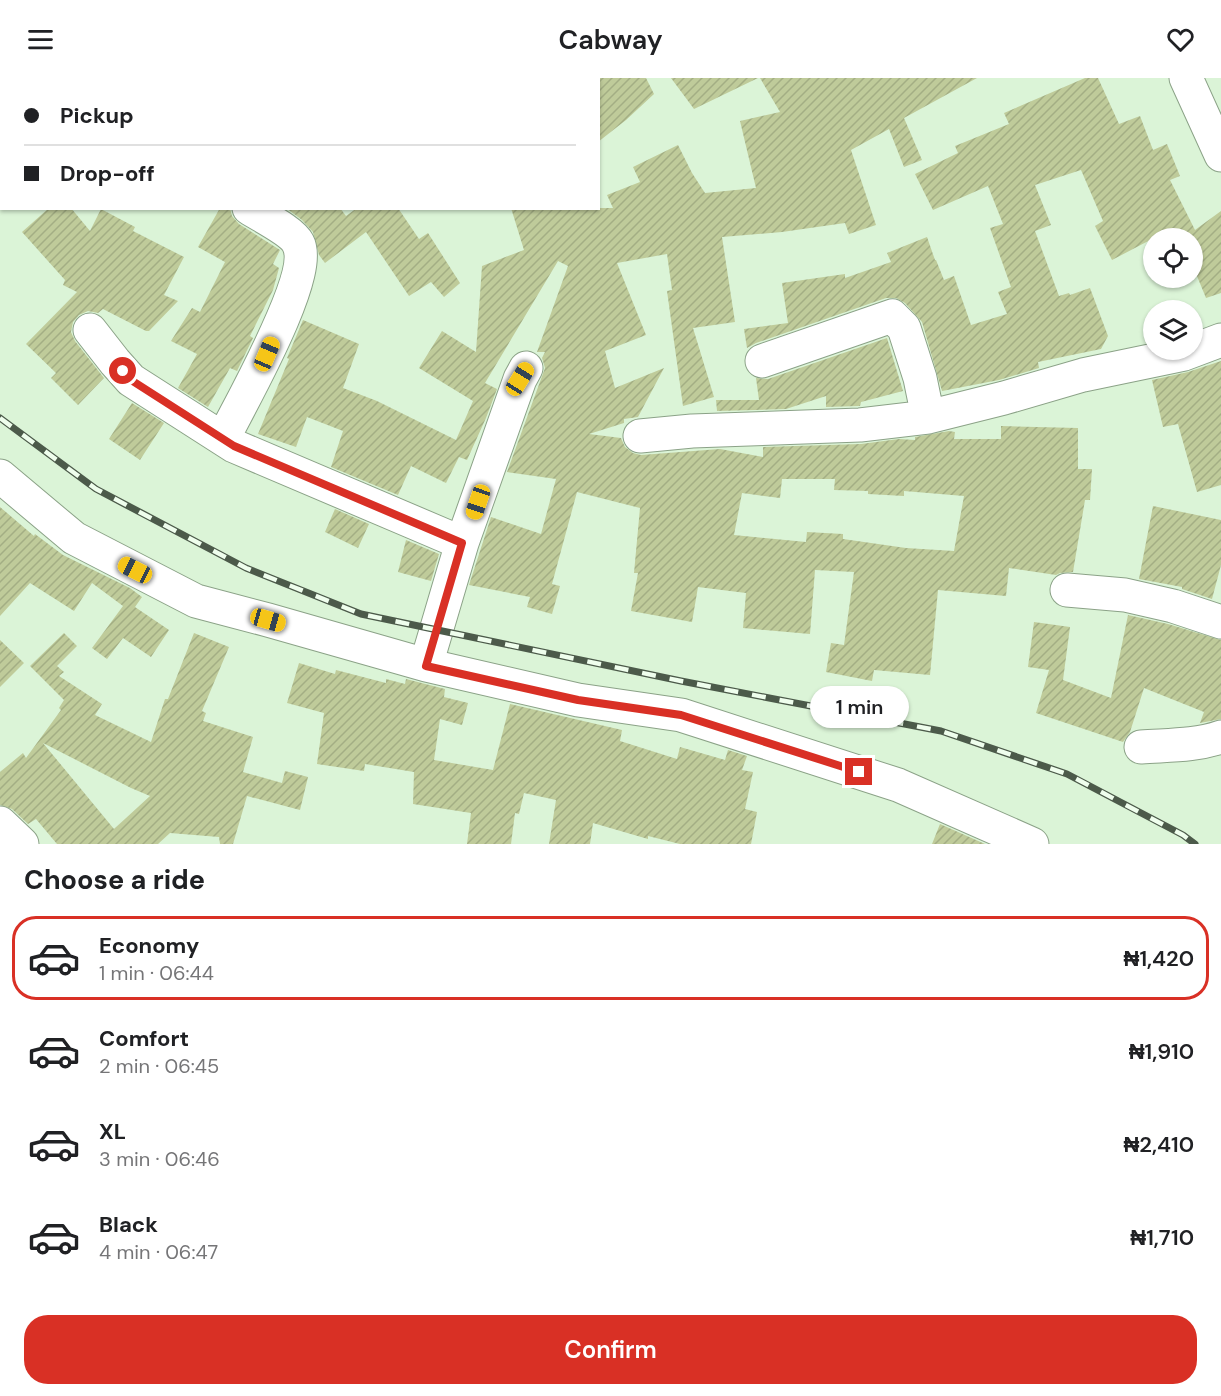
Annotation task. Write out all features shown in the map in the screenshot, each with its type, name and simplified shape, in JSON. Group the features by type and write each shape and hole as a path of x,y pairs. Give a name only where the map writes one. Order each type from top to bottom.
{"street":[{"path":"1186,78 1221,155"},
{"path":"223,439 257,375 294,292 301,254 298,243 290,234 252,210"},
{"path":"762,361 892,316 904,328 920,378 928,417"},
{"path":"90,330 131,380 234,446 462,543"},
{"path":"640,436 692,431 860,425 928,417 1083,375 1184,354 1221,340"},
{"path":"426,666 462,543 520,379 526,368"},
{"path":"0,476 74,538 196,601 426,666 578,700 681,715 898,785 1032,844"},
{"path":"1067,590 1125,595 1173,606 1221,622"},
{"path":"1141,747 1178,745 1221,737"},
{"path":"0,823 22,844"}],"building":[{"path":"600,78 646,78 654,94 600,140"},
{"path":"671,78 758,78 694,109"},
{"path":"760,78 977,78 904,118 922,160 904,167 889,129 851,150 876,225 849,234 845,223 782,232 722,237 735,322 693,328 714,397 683,406 667,291 672,290 667,254 617,263 646,335 605,351 615,388 664,368 638,417 624,419 624,423 589,434 621,438 625,447 641,455 720,449 763,457 763,447 915,440 915,437 949,431 955,432 954,439 1001,439 1001,426 1078,428 1078,469 1092,469 1090,500 1085,500 1073,572 1056,575 1009,568 1006,596 938,590 930,675 874,670 872,681 826,672 831,643 844,645 854,572 815,570 810,634 743,628 746,593 698,587 692,622 631,611 638,573 634,573 640,508 577,492 552,584 560,586 552,614 527,607 530,597 469,585 491,517 541,534 556,479 507,472 545,368 542,358 545,352 537,352 568,266 558,261 485,383 497,389 486,418 467,460 459,457 446,483 411,466 398,495 331,467 343,431 307,417 296,447 258,434 303,320 359,344 343,388 377,401 456,440 473,401 419,368 442,331 476,352 482,266 524,250 512,210 613,208 607,195 640,182 633,167 678,145 705,193 756,188 740,121 780,112","holes":["782,479 835,479 834,490 868,491 868,494 904,496 904,491 964,496 954,551 906,548 843,539 843,534 807,532 806,542 734,535 742,493 780,498"]},
{"path":"1085,78 1098,78 1119,124 1140,116 1153,150 1167,144 1180,176 1170,180 1194,228 1143,228 1143,244 1112,260 1095,226 1103,221 1081,170 1035,185 1051,225 1035,231 1059,296 1090,288 1108,336 1101,349 1038,362 1039,368 999,380 942,391 922,322 905,303 896,298 886,298 747,348 744,329 788,323 782,283 845,274 845,278 891,262 887,253 927,237 944,280 954,276 971,325 1007,314 998,292 1011,287 990,228 1003,224 988,186 933,210 915,174 958,153 955,146 1009,124 1004,113"},
{"path":"47,210 73,210 90,231 100,210 103,210 135,227 133,231 184,257 164,295 178,301 149,331 103,309 98,313 88,311 79,315 73,322 71,332 75,341 104,378 78,405 51,378 56,373 26,344 77,292 63,285 65,280 22,232"},
{"path":"219,210 230,210 232,216 239,224 280,250 273,264 279,268 273,290 250,336 253,338 237,371 230,368 208,407 178,388 197,354 171,341 192,308 200,312 225,262 198,247"},
{"path":"289,210 342,210 346,216 354,210 399,210 419,239 428,233 460,283 444,297 431,282 409,296 366,232 325,263 319,255 313,232"},
{"path":"1221,211 1221,293 1206,298 1202,288 1203,228 1198,228"},
{"path":"887,338 903,391 861,402 860,406 826,407 826,396 786,409 717,411 716,400 759,400 756,378 768,379"},
{"path":"1221,361 1221,485 1197,492 1178,424 1163,427 1152,380 1188,372"},
{"path":"132,403 164,423 140,460 109,439"},
{"path":"1153,506 1221,520 1221,565 1212,599 1182,589 1182,587 1139,579"},
{"path":"0,507 34,536 35,534 63,555 130,588 142,597 135,607 169,630 151,657 123,638 107,659 92,648 123,606 92,583 74,611 30,583 0,616"},
{"path":"335,509 369,524 358,548 325,532"},
{"path":"406,540 439,554 431,581 398,572"},
{"path":"1128,615 1221,640 1221,719 1200,723 1204,712 1144,688 1130,732 1123,742 1036,713 1049,670 1028,667 1034,622 1070,627 1063,680 1111,698"},
{"path":"64,633 77,646 57,666 64,672 59,676 102,704 95,715 151,742 165,699 168,699 194,633 229,647 202,711 206,713 203,721 253,737 243,772 282,783 285,771 308,777 300,810 247,796 233,844 220,844 219,837 170,833 158,844 57,844 36,819 28,824 12,809 0,805 0,772 23,753 26,758 61,710 59,708 64,700 30,666","holes":["43,743 150,796 114,829"]},
{"path":"0,640 24,663 0,687"},
{"path":"299,663 335,674 336,670 386,683 386,679 405,684 406,679 445,689 444,697 468,703 462,725 440,719 434,760 493,770 510,704 622,730 620,741 677,759 680,747 725,760 728,750 747,756 742,770 753,772 745,809 757,812 751,844 680,844 648,836 648,839 593,823 590,844 549,844 556,800 524,793 519,814 515,813 511,844 467,844 471,813 413,804 414,772 365,764 364,771 317,764 324,713 287,703"},
{"path":"940,824 985,844 932,844"}],"railway":[{"path":"0,418 96,489 246,568 361,614 681,681 941,731 1067,774 1183,835 1195,844"}],"route":[{"path":"123,371 131,380 234,446 462,543 426,666 578,700 681,715 859,772"}]}
